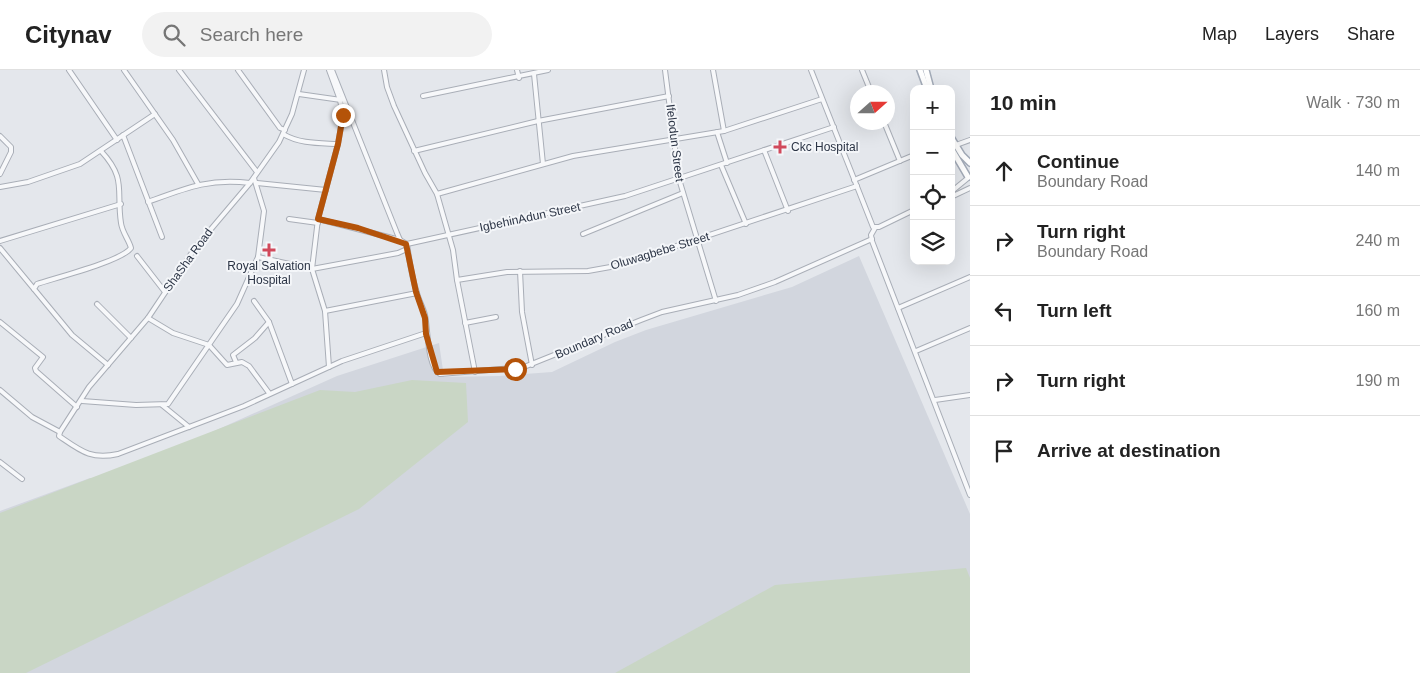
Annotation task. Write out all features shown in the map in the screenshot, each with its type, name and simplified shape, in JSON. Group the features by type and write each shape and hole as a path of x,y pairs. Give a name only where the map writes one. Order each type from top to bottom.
{"main road":[{"path":"920,70 926,85"},
{"path":"926,70 931,85"},
{"path":"955,148 970,163"},
{"path":"955,149 969,178"},
{"path":"969,178 970,171"}],"street":[{"path":"69,70 116,140"},
{"path":"124,70 174,140 198,184"},
{"path":"179,70 257,172"},
{"path":"238,70 284,132 308,142 338,144"},
{"name":"ShaSha Road","path":"60,432 89,388 148,318 195,248 254,178 284,132 299,94 304,70"},
{"path":"329,367 325,311 312,269 318,221 338,144 343,115 331,70"},
{"path":"331,70 400,240"},
{"path":"390,70 384,70 386,87 414,151 438,194 453,250 475,372"},
{"path":"517,70 519,78"},
{"path":"423,96 519,78 548,70"},
{"name":"Ifelodun Street","path":"665,70 679,179 716,300"},
{"path":"713,70 724,130"},
{"path":"811,70 856,186 875,228"},
{"path":"862,70 869,85"},
{"path":"534,74 543,164"},
{"path":"299,94 340,100 345,103"},
{"path":"414,151 538,121 669,96"},
{"path":"438,194 573,156 717,132 822,99"},
{"path":"0,187 28,182 80,164 155,114"},
{"name":"IgbehinAdun Street","path":"406,244 599,203 679,179 834,127"},
{"path":"887,130 900,161"},
{"path":"717,132 727,163"},
{"path":"123,135 162,237"},
{"path":"0,136 11,146 11,152 0,174"},
{"path":"955,147 970,140"},
{"path":"764,150 788,211"},
{"path":"34,289 37,284 101,263 130,251 131,246 121,223 119,180 113,164 101,151"},
{"path":"854,180 910,157"},
{"path":"721,165 746,224"},
{"path":"82,401 168,404 237,304 258,257 264,211 257,182 254,178"},
{"path":"955,189 969,178"},
{"path":"148,202 198,184 228,180 250,183"},
{"path":"257,182 326,190"},
{"name":"Oluwagbebe Street","path":"457,280 520,271 588,271 616,266 788,211 856,186"},
{"path":"955,194 970,188"},
{"path":"583,234 683,194"},
{"path":"0,240 121,204"},
{"path":"910,212 875,228 871,235 970,495"},
{"path":"289,219 318,221 400,240 406,244"},
{"name":"Boundary Road","path":"406,244 416,292 425,318 426,334 437,372 475,372 515,369 532,365 641,320 775,282 872,239"},
{"path":"0,248 72,334 108,365"},
{"path":"258,257 312,269 398,253 407,249"},
{"path":"138,256 165,292"},
{"path":"520,271 522,312 532,365"},
{"path":"898,308 970,277"},
{"path":"325,311 416,292"},
{"path":"254,301 269,322 292,384"},
{"path":"97,304 131,338"},
{"path":"465,323 496,317"},
{"path":"148,318 173,332 208,345 227,365 242,362 249,366 269,393"},
{"path":"0,322 43,356 35,368 36,371 77,408"},
{"path":"236,362 233,355 255,338 269,322"},
{"path":"916,351 970,328"},
{"path":"0,390 32,417 60,432 59,436 82,452 93,457 103,458 244,406 329,367 426,334"},
{"path":"935,400 970,395"},
{"path":"162,405 189,427"},
{"path":"0,462 22,479"}],"shaded area":[{"path":"859,256 970,514 970,673 0,673 0,511 90,478 95,478 210,433 337,376 439,343 444,377 499,376 552,372 615,342 646,330 792,287"}],"green space":[{"path":"412,380 466,383 468,422 359,509 26,673 0,673 0,513 320,390 355,392"},
{"path":"966,568 970,578 970,673 615,673 775,585"}],"place":[{"name":"Ckc Hospital","path":"780,147"},
{"name":"Royal Salvation Hospital","path":"269,250"}],"route":[{"path":"343,115 338,144 318,219 358,228 400,240 406,244 416,292 423,308 426,334 437,372 440,374 515,369"}]}
